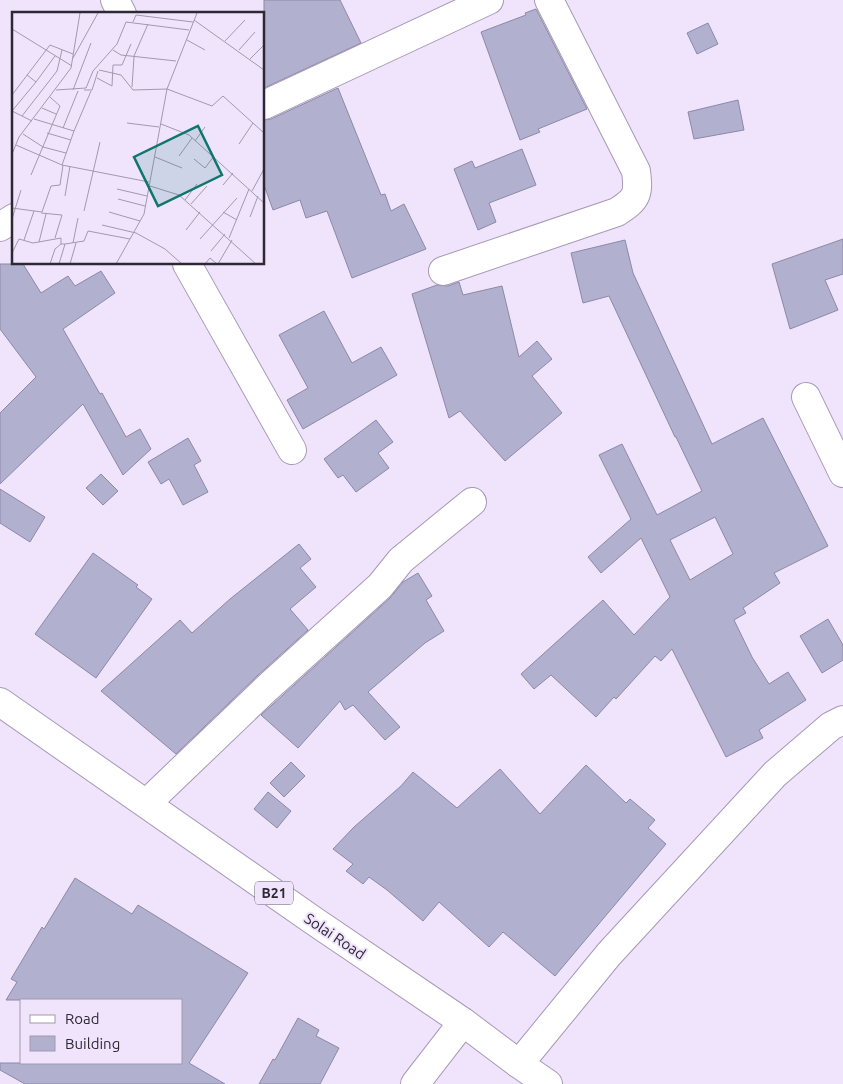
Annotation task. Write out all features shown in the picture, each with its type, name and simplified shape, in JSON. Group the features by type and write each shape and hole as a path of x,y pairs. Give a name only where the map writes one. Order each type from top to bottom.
{"main road":[{"path":"115,0 121,12"},
{"path":"265,104 489,0"},
{"path":"443,271 616,212 632,202 636,195 638,187 636,171 549,0"},
{"path":"0,227 12,219"},
{"path":"188,265 292,450"},
{"path":"806,397 843,473"},
{"path":"147,804 267,688 380,586 401,560 472,502"},
{"name":"Solai Road","path":"0,702 314,922 463,1022 548,1084"},
{"path":"519,1064 609,954 775,774 831,726 843,720"},
{"path":"415,1084 463,1022"}],"building":[{"path":"264,0 340,0 361,43 265,88"},
{"path":"536,9 587,109 538,129 540,132 520,140 481,32 526,15 525,13"},
{"path":"708,23 718,44 697,54 687,33"},
{"path":"338,88 381,195 385,194 391,211 404,204 426,249 352,278 327,211 306,218 300,200 273,210 265,188 265,120 271,119"},
{"path":"738,100 744,130 694,139 688,112"},
{"path":"522,149 536,185 489,203 496,222 478,230 454,169 472,161 475,168"},
{"path":"843,239 843,274 825,280 838,310 790,329 772,264"},
{"path":"625,240 633,273 712,444 763,418 828,546 774,573 780,583 743,608 746,613 734,620 752,657 769,684 788,672 806,700 759,730 763,738 726,757 672,649 661,661 655,656 616,699 614,697 596,717 551,675 534,689 521,674 603,600 634,635 670,597 641,538 601,573 588,557 631,519 599,455 622,444 657,515 702,491 609,296 583,303 571,253","holes":["715,517 733,554 690,580 670,540"]},
{"path":"0,264 24,265 41,293 68,276 75,286 101,271 115,293 63,329 126,437 140,429 151,449 123,475 83,404 0,484 0,413 36,377 0,329"},
{"path":"459,282 463,295 502,286 519,357 537,341 552,359 532,376 562,413 505,461 460,411 449,418 412,294 437,285 448,286"},
{"path":"324,311 352,363 381,347 397,375 303,429 287,400 308,388 279,335"},
{"path":"376,420 393,442 378,453 389,468 356,492 343,475 338,478 324,459"},
{"path":"188,438 201,461 194,465 208,492 183,505 169,479 161,484 148,462"},
{"path":"101,474 118,491 103,505 86,488"},
{"path":"0,489 45,517 30,542 0,523"},
{"path":"299,544 311,559 300,568 316,587 290,609 308,630 176,754 101,691 180,620 192,633 230,599"},
{"path":"93,553 138,585 136,587 152,599 96,678 35,634"},
{"path":"418,573 432,596 426,600 444,631 425,643 368,692 400,727 385,740 353,705 345,710 340,701 298,748 261,715 390,598 403,582"},
{"path":"828,619 843,645 843,660 822,673 800,636"},
{"path":"291,762 305,776 284,797 270,783"},
{"path":"586,765 626,803 630,799 655,820 648,828 666,844 555,976 503,932 489,947 439,902 423,921 369,877 363,884 346,871 353,864 333,849 354,827 401,786 413,772 457,808 500,769 540,814"},
{"path":"268,792 291,811 277,828 254,809"},
{"path":"75,878 132,914 138,905 248,973 189,1063 225,1084 25,1084 0,1070 0,1063 182,1064 182,999 6,1000 17,982 11,979 42,927 44,929"},
{"path":"298,1018 319,1030 316,1036 339,1048 320,1084 259,1084 273,1059 275,1060"}]}
